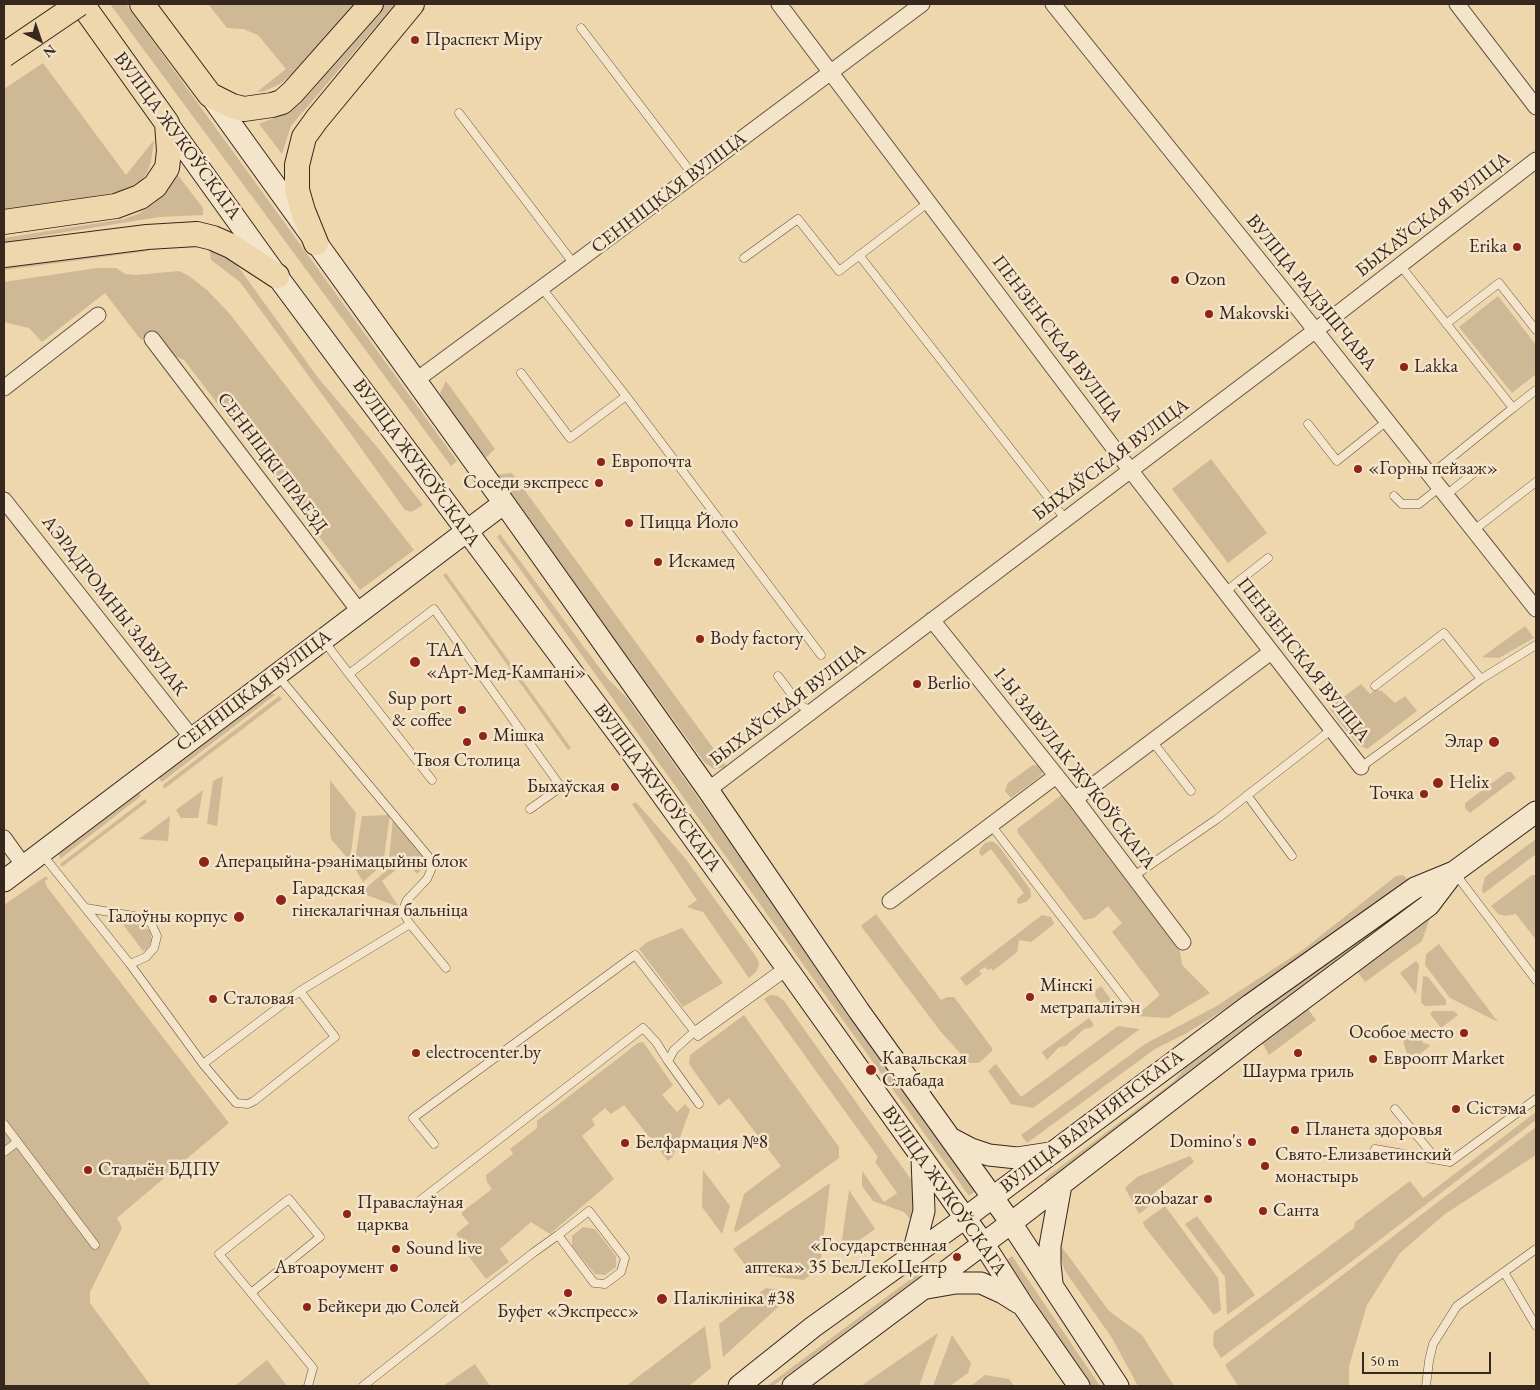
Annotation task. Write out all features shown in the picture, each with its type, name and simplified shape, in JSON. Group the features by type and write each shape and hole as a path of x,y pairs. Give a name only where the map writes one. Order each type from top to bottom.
{"main road":[{"path":"4,55 81,4"},
{"name":"ВУЛІЦА ЖУКОЎСКАГА","path":"81,4 277,276 627,746 983,1243 1022,1304 1079,1386"},
{"name":"ВУЛІЦА ЖУКОЎСКАГА","path":"142,4 210,94 708,790 859,1011 1011,1223 1118,1386"},
{"path":"210,94 232,106 244,109 282,102 371,4"},
{"path":"316,243 297,190 296,165 304,137 412,4"},
{"path":"4,222 116,206 140,197 155,186 167,168 169,151 167,123"},
{"path":"4,255 197,234 213,238 231,246 277,276"},
{"name":"СЕННІЦКАЯ ВУЛІЦА","path":"4,881 504,503"},
{"name":"ВУЛІЦА ВАРАНЯНСКАГА","path":"739,1386 813,1327 965,1218 1250,1004 1414,888 1454,872 1536,812"},
{"name":"ВУЛІЦА ВАРАНЯНСКАГА","path":"793,1386 1062,1185 1236,1050 1429,905 1454,872"},
{"path":"949,1137 971,1149 990,1154 1017,1158 1051,1153"},
{"path":"912,1257 924,1211 922,1158"},
{"path":"1053,1287 1050,1246 1062,1185"},
{"path":"925,1288 956,1283 981,1283 1022,1304"}],"street":[{"name":"ПЕНЗЕНСКАЯ ВУЛІЦА","path":"779,4 1131,471 1360,767"},
{"name":"СЕННІЦКАЯ ВУЛІЦА","path":"415,381 922,4"},
{"name":"ВУЛІЦА РАДЗІШЧАВА","path":"1053,4 1536,609"},
{"path":"1457,4 1536,107"},
{"name":"БЫХАЎСКАЯ ВУЛІЦА","path":"708,790 1131,471 1536,160"},
{"path":"4,388 98,315"},
{"name":"СЕННІЦКІ ПРАЕЗД","path":"152,339 359,611"},
{"name":"АЭРАДРОМНЫ ЗАВУЛАК","path":"4,500 192,738"},
{"name":"1-Ы ЗАВУЛАК ЖУКОЎСКАГА","path":"932,620 1075,799 1183,942"},
{"path":"1075,799 1271,652"},
{"path":"890,901 1056,776"},
{"path":"4,838 24,866"}],"lane":[{"path":"581,28 693,175"},
{"path":"459,113 574,264"},
{"path":"744,258 798,219 839,271 929,202"},
{"path":"859,255 1066,520"},
{"path":"1400,265 1513,408"},
{"path":"1446,324 1499,283 1536,330"},
{"path":"542,288 626,396 821,655"},
{"path":"521,374 570,438 626,396"},
{"path":"1430,475 1536,390"},
{"path":"1308,424 1337,461 1387,421"},
{"path":"1394,496 1402,504 1419,504 1479,469"},
{"path":"1474,530 1536,482"},
{"path":"1225,592 1268,558"},
{"path":"350,674 434,609 561,787 530,809"},
{"path":"1375,686 1444,633 1481,679"},
{"path":"323,639 432,780"},
{"path":"1360,767 1481,679 1536,645"},
{"path":"276,674 428,856 431,870 427,879 407,900 404,914 446,968"},
{"path":"778,676 799,704 812,712"},
{"path":"1134,876 1216,819 1331,730"},
{"path":"1152,741 1191,790"},
{"path":"1247,795 1292,856"},
{"path":"991,825 1131,1007"},
{"path":"41,852 130,964 203,1064 236,1103 248,1104 254,1101 336,1037 300,991"},
{"path":"1454,872 1536,980"},
{"path":"86,908 139,917 151,924 157,936 154,948 146,956 130,964"},
{"path":"203,1064 300,991 410,924"},
{"path":"434,1144 413,1118 635,955 695,1031"},
{"path":"668,1061 674,1050 695,1031 787,968"},
{"path":"418,1202 643,1028 656,1042 699,1104"},
{"path":"1376,1149 1450,1162 1536,1100"},
{"path":"1395,1109 1436,1160"},
{"path":"4,1124 95,1245"},
{"path":"4,1152 17,1142"},
{"path":"251,1293 320,1237 289,1198 219,1254 251,1293 313,1368 308,1386"},
{"path":"363,1386 558,1235 589,1212 625,1258 621,1272 605,1284 594,1283 558,1235"},
{"path":"1426,1386 1429,1361 1434,1344 1458,1306 1536,1249"},
{"path":"1504,1272 1536,1326"}],"shaded area":[{"path":"110,4 126,4 457,461 451,466"},
{"path":"208,4 355,4 298,69 280,84 265,91 257,92 286,69 258,35 243,29 227,28"},
{"path":"384,4 395,4 291,126 282,154 259,124 289,112 309,94"},
{"path":"43,63 126,175 154,140 151,162 147,173 140,182 119,192 4,211 4,89"},
{"path":"171,174 177,174 203,208 203,215 159,217 4,242 4,238 124,219 138,214 155,203"},
{"path":"209,243 227,251 319,379 423,505 411,512 405,510 240,282 211,260"},
{"path":"149,247 149,251 4,270 4,263"},
{"path":"97,268 116,268 125,274 136,275 179,271 207,290 229,313 414,550 360,590 184,360 170,354 155,333 141,340 105,293 42,342 29,328 4,322 4,282"},
{"path":"1498,296 1536,345 1536,374 1512,393 1459,327"},
{"path":"446,381 495,449 484,459 443,403 440,393"},
{"path":"1211,459 1267,533 1228,563 1172,489"},
{"path":"512,473 727,767 714,769 705,763 495,475"},
{"path":"500,534 607,678 627,698 977,1190 969,1196 497,537"},
{"path":"446,573 571,748 568,750 443,575"},
{"path":"1525,626 1534,638 1499,658 1482,657"},
{"path":"1361,684 1370,694 1375,690 1382,691 1395,703 1405,696 1417,711 1367,749 1358,745 1329,708"},
{"path":"269,694 276,694 162,782 158,777"},
{"path":"279,696 282,699 164,789 163,785"},
{"path":"1033,765 1039,766 1042,770 1042,775 1011,798 1005,791 1008,783"},
{"path":"1507,772 1511,772 1516,778 1470,813 1465,808 1465,803"},
{"path":"223,776 217,826 207,823 213,781"},
{"path":"330,780 356,813 350,861 331,839"},
{"path":"203,790 198,818 181,818 176,810"},
{"path":"138,792 141,796 60,859 59,854 62,851"},
{"path":"1064,793 1179,946 1182,965 1210,993 1168,1018 1136,1016 1160,995 1112,932 1122,923 1108,906 1094,918 1084,920 1018,833 1017,829"},
{"path":"145,799 147,802 62,867 60,864"},
{"path":"636,802 685,858 757,958 759,965 756,972 749,978 703,912 687,907 697,900 632,804"},
{"path":"390,815 383,864 363,882 354,867 362,816"},
{"path":"170,816 168,841 139,839"},
{"path":"393,818 426,860 417,874 406,862 382,881 399,907 364,894 365,889 388,869"},
{"path":"1536,839 1536,854 1483,894 1482,889 1485,877"},
{"path":"992,841 998,845 1030,889 1031,897 1026,902 1017,903 1017,899 1024,893 991,849 982,856 979,853 985,843"},
{"path":"1403,875 1408,880 1265,984 1187,1033 1155,1049 1027,1143 1021,1135 1145,1044 1215,1007 1304,949 1396,876"},
{"path":"1532,875 1536,875 1536,940 1516,914 1505,916 1498,914 1491,906"},
{"name":"Стадыён БДПУ","path":"46,876 48,879 45,881 47,887 229,1123 117,1218 122,1228 90,1292 90,1303 151,1386 4,1386 4,905"},
{"path":"1413,901 1416,905 1047,1182 1044,1179 1173,1082 1199,1052 1219,1035 1301,982"},
{"path":"876,914 941,1000 947,997 954,997 992,1048 992,1051 979,1063 969,1063 941,1032 861,926"},
{"path":"1042,915 1051,917 1054,924 1031,942 1019,940 1017,952 993,971 991,968 988,970 985,967 979,971 982,974 966,986 960,978"},
{"path":"1430,918 1422,941 1365,982 1357,971"},
{"path":"119,919 139,923 150,931 152,940 147,949 143,951"},
{"path":"682,928 723,983 683,1007 639,949 647,942"},
{"path":"1439,944 1498,1022 1450,998 1425,965 1426,954"},
{"path":"1416,961 1419,965 1416,994 1400,973"},
{"path":"1423,976 1428,977 1446,1000 1446,1005 1425,1006 1421,1002"},
{"path":"1101,986 1117,1008 1109,1014 1095,996 1096,990"},
{"path":"770,995 778,996 784,1001 915,1185 918,1200 912,1221 904,1212 873,1201 862,1186 862,1171 884,1202 897,1193 875,1162 878,1157 764,999"},
{"path":"1308,1009 1316,1020 1269,1055 1262,1043"},
{"path":"1433,1011 1454,1011 1458,1015 1441,1028 1430,1014"},
{"path":"744,1015 839,1147 839,1158 736,1232 734,1230 744,1194 781,1166 729,1098 719,1106 689,1064 690,1055"},
{"path":"1089,1018 1094,1025 1084,1029 1066,1046 1059,1047 1047,1060 1042,1052"},
{"path":"1118,1026 1140,1029 1033,1108 1011,1104 988,1071 996,1064 1021,1097"},
{"path":"1400,1031 1415,1031 1420,1036 1422,1043 1430,1046 1409,1063 1404,1057 1407,1054"},
{"path":"643,1042 673,1085 662,1095 677,1112 685,1104 690,1110 673,1156 668,1161 624,1105 611,1114 605,1108 592,1119 595,1125 582,1136 614,1179 550,1234 531,1222 500,1249 509,1262 486,1279 457,1241 459,1238 456,1234 469,1223 462,1215 462,1212 492,1189 487,1182 486,1175 513,1154 510,1149 537,1128 537,1121 638,1043"},
{"path":"1536,1112 1536,1120 1343,1268 1221,1358 1213,1345 1214,1332 1354,1228 1355,1222 1410,1181 1423,1198"},
{"path":"1536,1127 1536,1155 1445,1214 1400,1253 1367,1305 1349,1366 1349,1386 1238,1386 1225,1365"},
{"path":"1190,1156 1194,1162 1154,1193 1158,1199 1139,1214 1125,1188 1137,1177"},
{"path":"703,1170 730,1206 722,1234 702,1207"},
{"path":"830,1183 820,1267 804,1280 752,1274 733,1249"},
{"path":"849,1190 875,1229 840,1254"},
{"path":"1165,1206 1218,1278 1221,1310 1214,1315 1144,1226 1143,1222"},
{"path":"1197,1216 1255,1295 1227,1315 1225,1277 1185,1224"},
{"path":"583,1227 595,1229 616,1256 616,1267 605,1275 595,1274 572,1246 572,1236"},
{"path":"1061,1246 1109,1311 1142,1335 1174,1386 1138,1386 1112,1338 1065,1271 1057,1248"},
{"path":"1012,1256 1100,1386 1091,1386 1007,1260"},
{"path":"924,1269 926,1272 773,1386 767,1386"},
{"path":"766,1288 795,1292 723,1357 719,1324"},
{"path":"705,1326 711,1368 689,1386 626,1386"},
{"path":"938,1333 919,1386 861,1386"},
{"path":"952,1335 971,1363 968,1373 950,1386 933,1386"},
{"path":"267,1360 287,1386 235,1386"},
{"path":"475,1364 490,1386 443,1386"},
{"path":"985,1375 1009,1379 1014,1386 971,1386"}],"place":[{"name":"Праспект Міру","path":"415,40"},
{"name":"Erika","path":"1517,247"},
{"name":"Ozon","path":"1175,280"},
{"name":"Makovski","path":"1209,314"},
{"name":"Lakka","path":"1404,367"},
{"name":"Европочта","path":"601,462"},
{"name":"«Горны пейзаж»","path":"1358,469"},
{"name":"Соседи экспресс","path":"599,483"},
{"name":"Пицца Йоло","path":"629,523"},
{"name":"Искамед","path":"658,562"},
{"name":"Body factory","path":"700,639"},
{"name":"ТАА «Арт-Мед-Кампані»","path":"415,662"},
{"name":"Berlio","path":"917,684"},
{"name":"Sup port & coffee","path":"462,710"},
{"name":"Мішка","path":"483,736"},
{"name":"Твоя Столица","path":"467,742"},
{"name":"Элар","path":"1494,742"},
{"name":"Helix","path":"1438,783"},
{"name":"Быхаўская","path":"615,787"},
{"name":"Точка","path":"1424,794"},
{"name":"Аперацыйна-рэанімацыйны блок","path":"204,862"},
{"name":"Гарадская гінекалагічная бальніца","path":"281,900"},
{"name":"Галоўны корпус","path":"239,917"},
{"name":"Мінскі метрапалітэн","path":"1030,997"},
{"name":"Сталовая","path":"213,999"},
{"name":"Особое место","path":"1464,1033"},
{"name":"electrocenter.by","path":"416,1053"},
{"name":"Шаурма гриль","path":"1298,1053"},
{"name":"Евроопт Market","path":"1373,1059"},
{"name":"Кавальская Слабада","path":"871,1070"},
{"name":"Сістэма","path":"1456,1109"},
{"name":"Планета здоровья","path":"1295,1130"},
{"name":"Domino's","path":"1252,1142"},
{"name":"Белфармация №8","path":"625,1143"},
{"name":"Свято-Елизаветинский монастырь","path":"1265,1166"},
{"name":"Стадыён БДПУ","path":"88,1170"},
{"name":"zoobazar","path":"1208,1199"},
{"name":"Санта","path":"1263,1211"},
{"name":"Праваслаўная царква","path":"347,1214"},
{"name":"Sound live","path":"396,1249"},
{"name":"«Государственная аптека» 35 БелЛекоЦентр","path":"957,1257"},
{"name":"Автоароумент","path":"394,1268"},
{"name":"Буфет «Экспресс»","path":"568,1293"},
{"name":"Паліклініка #38","path":"662,1299"},
{"name":"Бейкери дю Солей","path":"307,1307"}]}
